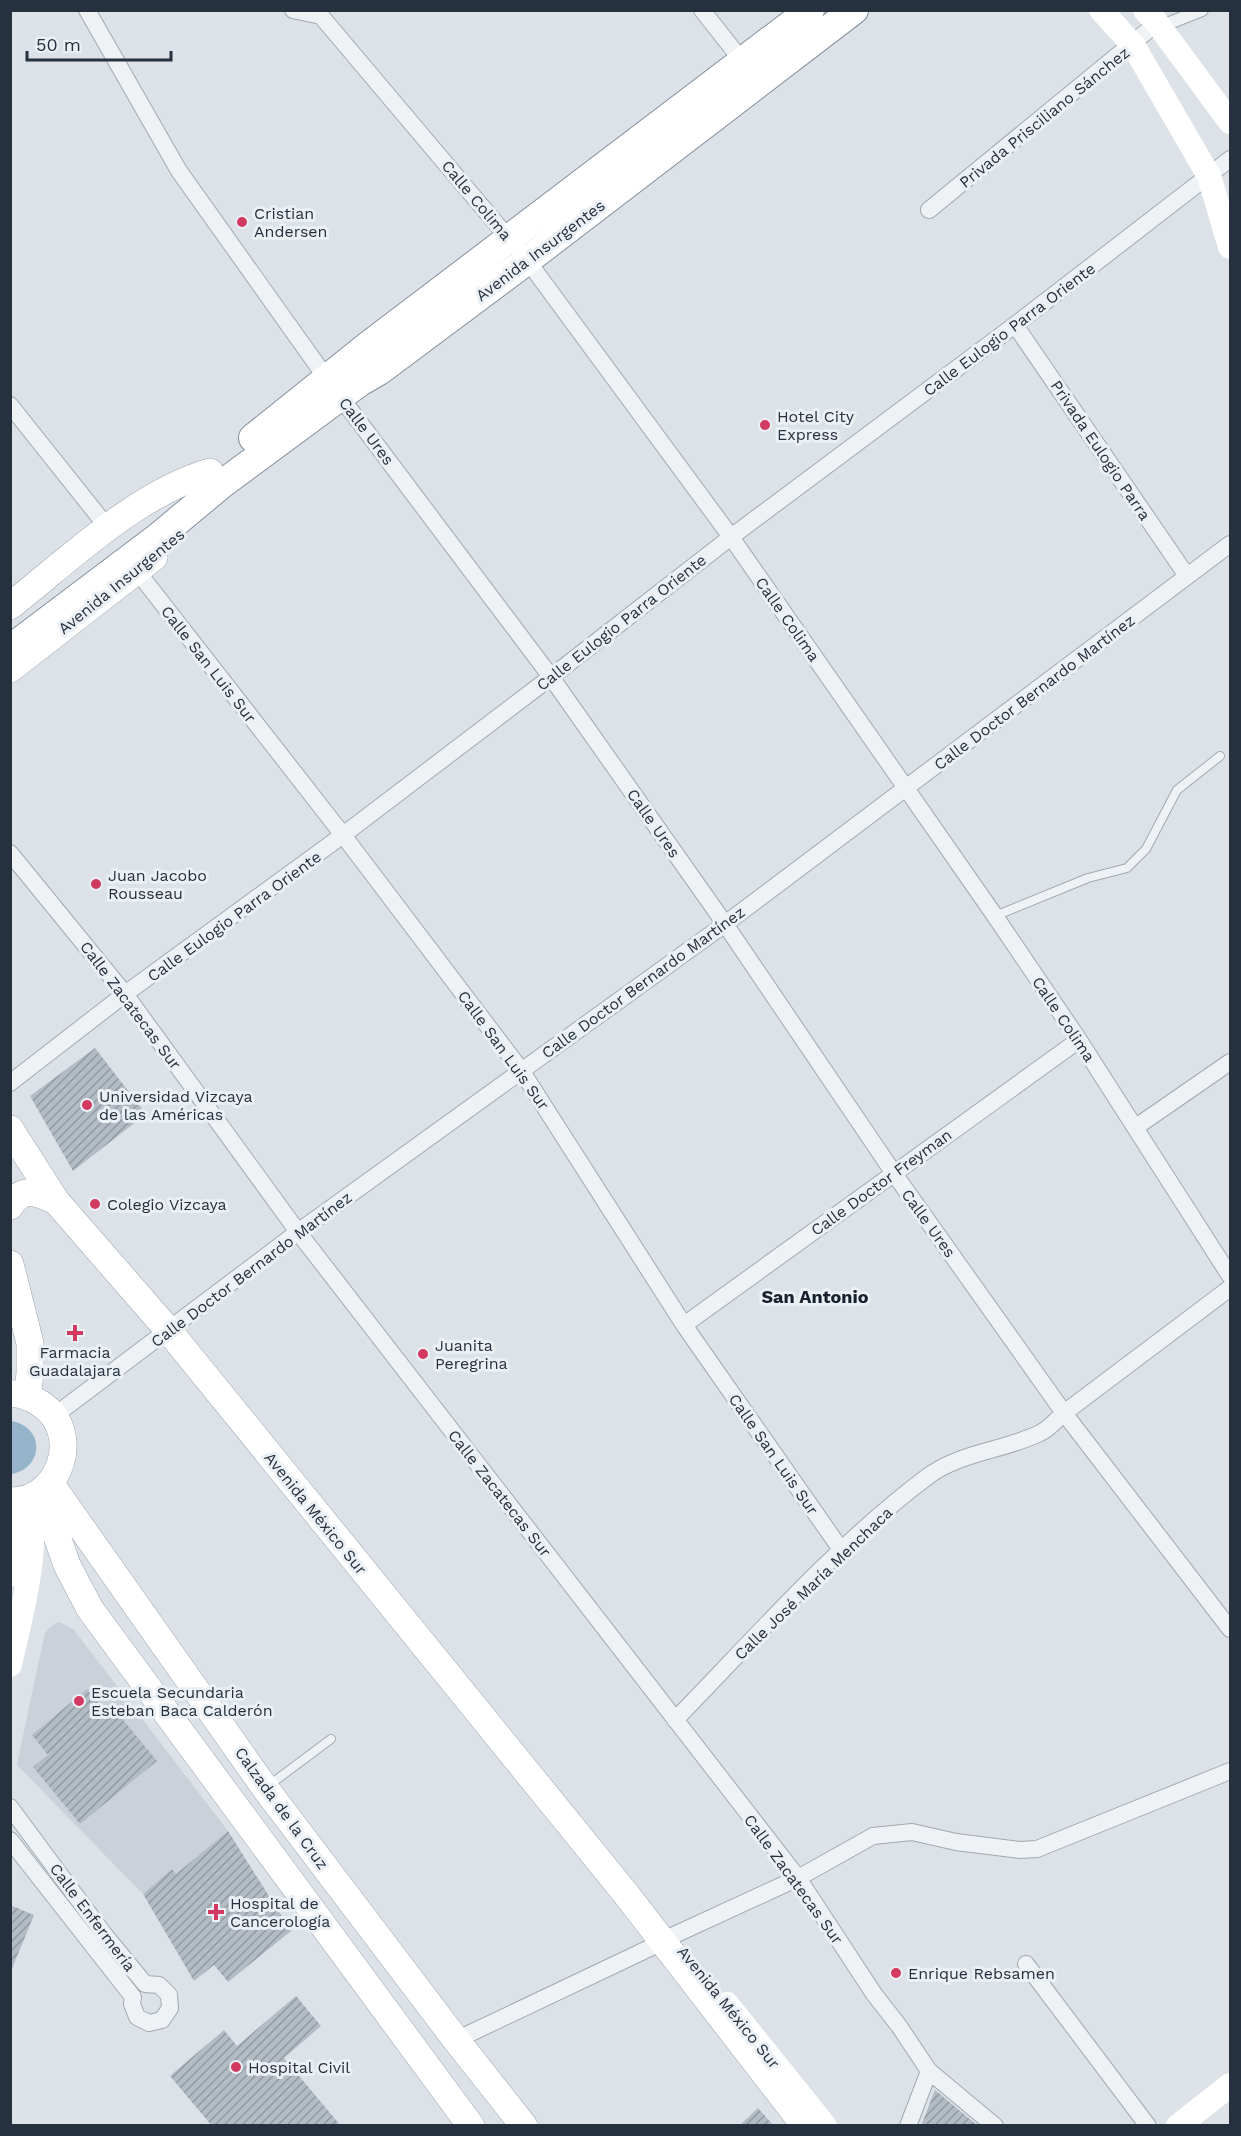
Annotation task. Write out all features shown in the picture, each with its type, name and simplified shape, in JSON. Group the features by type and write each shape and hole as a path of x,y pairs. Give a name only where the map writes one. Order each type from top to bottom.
{"highway":[{"name":"Avenida Insurgentes","path":"10,627 216,478 334,388 510,238 810,10"},
{"name":"Avenida Insurgentes","path":"334,388 360,382 379,371 854,10"},
{"name":"Avenida Insurgentes","path":"10,649 157,538 216,478"}],"main road":[{"path":"1101,10 1133,45 1209,176 1230,247"},
{"path":"1151,17 1230,122"},
{"name":"Avenida Insurgentes","path":"10,606 136,507 184,481 216,478 211,502 184,532 10,669"},
{"name":"Avenida México Sur","path":"10,1129 56,1202 169,1331 663,1941 825,2126"},
{"path":"10,1206 15,1198 29,1192 38,1193 56,1202"},
{"path":"10,1264 30,1343 30,1374 19,1396 33,1399 47,1408 58,1422 63,1438 63,1456 58,1472 28,1497 16,1527 10,1575"},
{"path":"10,1665 33,1546 32,1512 28,1497"},
{"path":"28,1497 90,1609 471,2126"},
{"name":"Calzada de la Cruz","path":"28,1497 265,1788 523,2125"},
{"path":"301,1895 327,1870"},
{"path":"626,1894 805,2126"},
{"name":"Avenida México Sur","path":"663,1941 790,2126"},
{"path":"1178,2126 1230,2085"}],"street":[{"name":"Calle Ures","path":"87,10 179,171 334,388 552,677 725,924 893,1172 1064,1413 1230,1629"},
{"name":"Calle Colima","path":"293,10 321,16 527,260 731,537 995,916 1136,1127 1230,1276"},
{"path":"702,10 743,62"},
{"path":"1151,17 1167,24 1202,10"},
{"name":"Privada Prisciliano Sánchez","path":"929,210 1133,45 1151,17"},
{"name":"Calle Eulogio Parra Oriente","path":"10,1083 125,994 343,835 552,677 731,537 1015,325 1230,159"},
{"name":"Privada Eulogio Parra","path":"1015,325 1187,576"},
{"path":"10,405 108,528"},
{"name":"Calle Doctor Bernardo Martínez","path":"54,1416 298,1232 725,924 1230,544"},
{"name":"Calle San Luis Sur","path":"136,571 343,835 521,1070 684,1325 842,1551"},
{"name":"Calle Zacatecas Sur","path":"10,853 125,994 298,1232 798,1878 874,1994 929,2071 995,2126"},
{"name":"Calle Doctor Freyman","path":"684,1325 1079,1040"},
{"path":"1136,1127 1230,1062"},
{"name":"Calle José María Menchaca","path":"675,1720 842,1551 918,1484 944,1465 1008,1446 1042,1432 1230,1288"},
{"path":"456,2040 798,1878 873,1836 912,1832 956,1842 1020,1850 1037,1849 1230,1771"},
{"name":"Calle Enfermería","path":"10,1808 104,1934 145,1984 159,1985 169,1995 170,2008 162,2019 149,2023 137,2017 133,2011 133,1997 10,1840"},
{"path":"91,1944 104,1934"},
{"path":"1026,1964 1148,2126"},
{"path":"908,2126 929,2071"}],"lane":[{"path":"995,916 1088,878 1126,868 1146,849 1177,790 1220,756"},
{"path":"265,1788 331,1739"}],"shaded area":[{"name":"Escuela Secundaria Esteban Baca Calderón","path":"58,1622 74,1630 228,1831 176,1874 172,1869 143,1894 17,1765 44,1636 49,1628"}],"water":[{"path":"11,1421 22,1424 30,1430 35,1438 36,1447 35,1455 30,1463 23,1470 12,1474"}],"building":[{"name":"Universidad Vizcaya de las Américas","path":"95,1048 146,1114 73,1171 30,1096"},
{"path":"87,1689 103,1709 110,1704 157,1761 80,1824 33,1767 48,1755 32,1735"},
{"name":"Hospital de Cancerología","path":"228,1831 291,1931 228,1982 214,1965 194,1981 143,1894 172,1869 176,1874"},
{"path":"10,1905 34,1915 11,1971 10,1971"},
{"name":"Hospital Civil","path":"296,1996 321,2026 284,2058 341,2126 212,2126 170,2076 224,2030 237,2046"},
{"path":"935,2090 978,2126 921,2126"},
{"path":"758,2108 774,2126 739,2126"}],"place":[{"name":"Cristian Andersen","path":"242,222"},
{"name":"Hotel City Express","path":"765,425"},
{"name":"Juan Jacobo Rousseau","path":"96,884"},
{"name":"Universidad Vizcaya de las Américas","path":"87,1105"},
{"name":"Colegio Vizcaya","path":"95,1204"},
{"name":"Farmacia Guadalajara","path":"75,1333"},
{"name":"Juanita Peregrina","path":"423,1354"},
{"name":"Escuela Secundaria Esteban Baca Calderón","path":"79,1701"},
{"name":"Hospital de Cancerología","path":"216,1912"},
{"name":"Enrique Rebsamen","path":"896,1973"},
{"name":"Hospital Civil","path":"236,2067"}],"district":[{"name":"San Antonio","path":"815,1297"}]}
